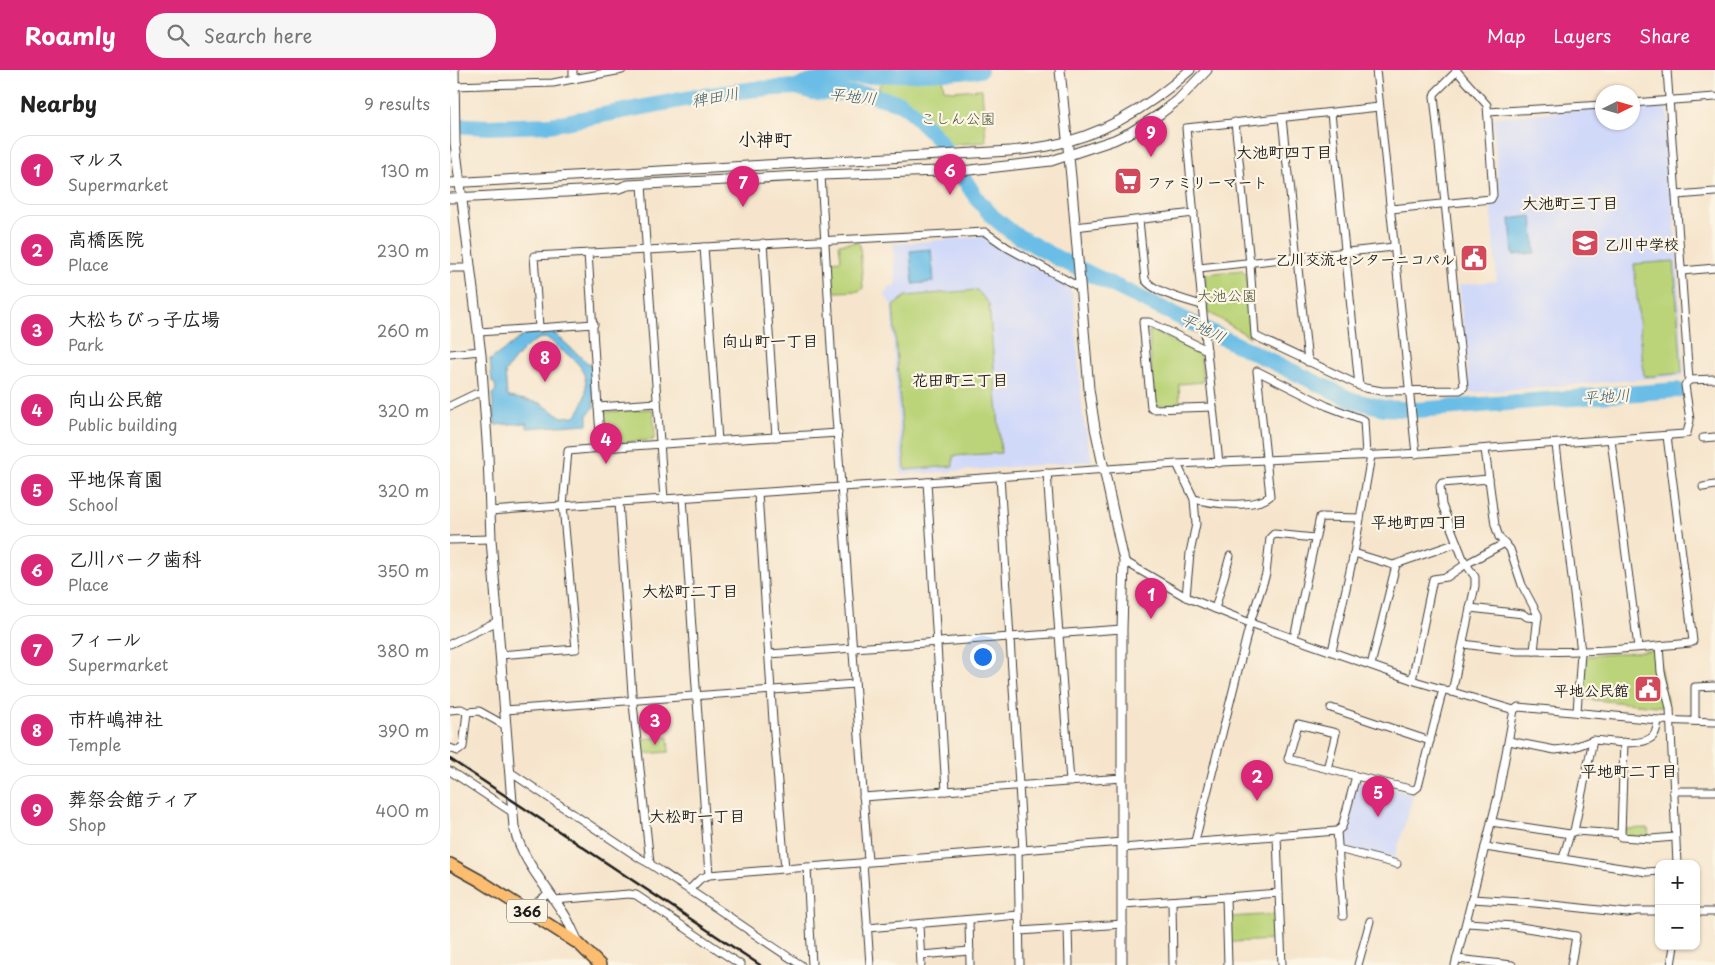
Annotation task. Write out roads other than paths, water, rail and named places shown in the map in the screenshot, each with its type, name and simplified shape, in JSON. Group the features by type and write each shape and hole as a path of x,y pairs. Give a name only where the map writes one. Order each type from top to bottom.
{"highway":[{"name":"366","path":"450,864 479,880 579,944 600,965"}],"street":[{"path":"454,70 455,183 461,197 479,332 488,456 491,540 512,812 517,840 567,920 579,944"},
{"path":"573,70 573,79"},
{"path":"454,86 553,83 622,70"},
{"path":"1060,70 1078,255 1079,287 1094,428 1124,561 1122,629 1122,965"},
{"path":"455,183 1010,151 1049,146 1108,126 1125,117 1150,102 1190,70"},
{"path":"450,198 559,193 642,185 821,174 970,170 1051,161 1114,140 1160,114 1178,100 1207,70"},
{"path":"1376,70 1416,454"},
{"path":"490,511 1177,464 1416,454 1556,445 1687,433 1690,420 1686,385 1689,380 1667,70"},
{"path":"1235,122 1250,263 1255,336 1359,386 1382,391 1460,390 1464,387 1445,204 1434,96 1456,71 1487,104 1493,195 1491,199 1445,204 1390,209"},
{"path":"1640,102 1715,97"},
{"path":"1488,112 1595,105"},
{"path":"1220,463 1202,305 1186,128 1379,107"},
{"path":"1331,113 1359,386"},
{"path":"1282,118 1308,362"},
{"path":"821,174 863,797 870,965"},
{"path":"642,185 664,499"},
{"path":"1677,195 1715,192"},
{"path":"1075,227 1194,213"},
{"path":"1139,220 1145,279 1148,283 1170,295 1202,305"},
{"path":"539,327 534,256 985,232 1015,252 1079,287"},
{"path":"763,243 776,437"},
{"path":"704,247 718,441"},
{"path":"1199,268 1394,247"},
{"path":"588,253 601,448"},
{"path":"450,268 470,268"},
{"path":"1682,271 1715,268"},
{"path":"1207,350 1149,322 1143,322 1151,408 1213,406"},
{"path":"479,332 594,324"},
{"path":"450,354 480,351"},
{"path":"1194,499 1211,504 1231,505 1265,500 1270,496 1257,371 1334,409 1364,420 1369,456 1354,553 1332,651"},
{"path":"1689,380 1715,378"},
{"path":"450,406 475,394 483,393"},
{"path":"598,407 657,403"},
{"path":"500,655 576,649 563,505 568,451 838,432"},
{"path":"1463,644 1517,652 1581,652 1690,644 1693,641 1667,436"},
{"path":"1703,438 1715,437"},
{"path":"1611,440 1638,648"},
{"path":"1556,445 1581,652 1577,712"},
{"path":"1485,449 1495,525 1499,537 1510,549 1522,585 1538,615 1534,651"},
{"path":"1177,464 1194,499 1196,524 1190,553 1186,597"},
{"path":"1047,473 1070,782"},
{"path":"1000,476 1019,786 1021,850 1020,965"},
{"path":"1452,692 1475,586 1474,577 1466,564 1442,505 1440,486 1442,483 1489,479"},
{"path":"927,482 946,791"},
{"path":"1703,487 1715,485"},
{"path":"758,493 785,869"},
{"path":"682,498 709,875"},
{"path":"619,502 633,700 650,863"},
{"path":"1294,638 1320,517 1360,518"},
{"path":"1195,841 1250,623 1266,574 1272,535 1315,538"},
{"path":"450,540 491,540"},
{"path":"1354,553 1390,565 1396,565 1457,543"},
{"path":"1412,680 1434,579 1447,577 1466,564 1505,544"},
{"path":"1215,609 1230,556"},
{"path":"1124,561 1186,597 1250,623 1412,680 1514,710 1518,707 1658,720 1715,722"},
{"path":"1371,665 1396,565"},
{"path":"1470,608 1523,614 1538,618"},
{"path":"450,644 498,621"},
{"path":"769,654 1122,629"},
{"path":"1659,646 1661,672 1670,708 1676,860"},
{"path":"505,710 855,684"},
{"path":"1695,721 1696,686 1715,686"},
{"path":"1328,769 1336,733 1298,724 1288,758 1328,769 1356,776 1416,790 1430,744 1442,689"},
{"path":"1332,708 1430,741"},
{"path":"450,710 478,711 506,726"},
{"path":"1512,965 1456,962 1491,822 1514,710"},
{"path":"450,748 458,751 463,747 466,712"},
{"path":"1509,741 1555,750 1572,748 1593,740 1641,742 1653,736 1657,730 1658,720"},
{"path":"1563,858 1572,833 1593,740"},
{"path":"1624,742 1621,837 1651,839 1675,837"},
{"path":"450,771 512,812"},
{"path":"510,772 641,859 690,889 754,935 801,965"},
{"path":"690,889 700,879 709,875 1021,850 1337,831 1342,827 1356,776"},
{"path":"863,797 1122,778"},
{"path":"1673,791 1715,791"},
{"path":"1491,822 1572,833 1621,834"},
{"path":"1337,831 1343,916"},
{"path":"1277,835 1282,965"},
{"path":"1485,847 1647,872 1655,871"},
{"path":"1338,849 1397,864"},
{"path":"807,867 812,965"},
{"path":"1123,904 1279,892"},
{"path":"526,910 551,896 636,895 741,965"},
{"path":"1226,897 1228,965"},
{"path":"1472,899 1535,903 1627,913 1636,911 1655,912"},
{"path":"1172,901 1173,965"},
{"path":"1700,912 1715,912"},
{"path":"868,928 1019,915"},
{"path":"970,920 970,965"},
{"path":"1358,965 1370,920"},
{"path":"1467,923 1514,926 1576,936 1571,965"},
{"path":"919,924 921,965"},
{"path":"1020,931 1123,924"},
{"path":"1068,928 1069,965"},
{"path":"1671,965 1673,950"},
{"path":"921,955 970,951"}],"water":[{"path":"1532,216 1535,253 1513,255 1510,219"},
{"path":"931,249 934,282 913,284 910,251"},
{"path":"552,331 592,367 594,408 588,414 588,424 527,428 527,423 495,425 492,394 496,391 495,384 492,382 490,360 527,333","holes":["541,338 552,341 574,360 584,374 586,393 582,405 575,416 562,417 540,403 507,395 505,372 525,348"]}],"waterway":[{"name":"稗田川","path":"450,125 488,127 550,125 696,97 756,89 797,87 811,82 847,77 980,70"},
{"name":"平地川","path":"797,87 813,92 867,94 900,103 911,111 938,139 977,199 993,217 1014,234 1059,259 1352,400 1384,408 1417,410 1677,390"}],"railway":[{"path":"450,759 760,965"}],"place":[{"name":"葬祭会館ティア","path":"1151,157"},
{"name":"ファミリーマート","path":"1128,181"},
{"name":"乙川パーク歯科","path":"950,195"},
{"name":"フィール","path":"743,207"},
{"name":"乙川中学校","path":"1585,243"},
{"name":"乙川交流センターニコパル","path":"1474,258"},
{"name":"市杵嶋神社","path":"545,382"},
{"name":"向山公民館","path":"606,464"},
{"name":"マルス","path":"1151,619"},
{"name":"平地公民館","path":"1648,689"},
{"name":"大松ちびっ子広場","path":"655,745"},
{"name":"高橋医院","path":"1257,801"},
{"name":"平地保育園","path":"1378,817"}],"district":[{"name":"小神町","path":"765,138"},
{"name":"大池町四丁目","path":"1284,151"},
{"name":"大池町三丁目","path":"1570,202"},
{"name":"向山町一丁目","path":"770,340"},
{"name":"花田町三丁目","path":"960,379"},
{"name":"平地町四丁目","path":"1419,521"},
{"name":"大松町二丁目","path":"690,590"},
{"name":"平地町二丁目","path":"1629,770"},
{"name":"大松町一丁目","path":"697,815"}],"park label":[{"name":"こしん公園","path":"958,117"},
{"name":"大池公園","path":"1227,294"}]}
